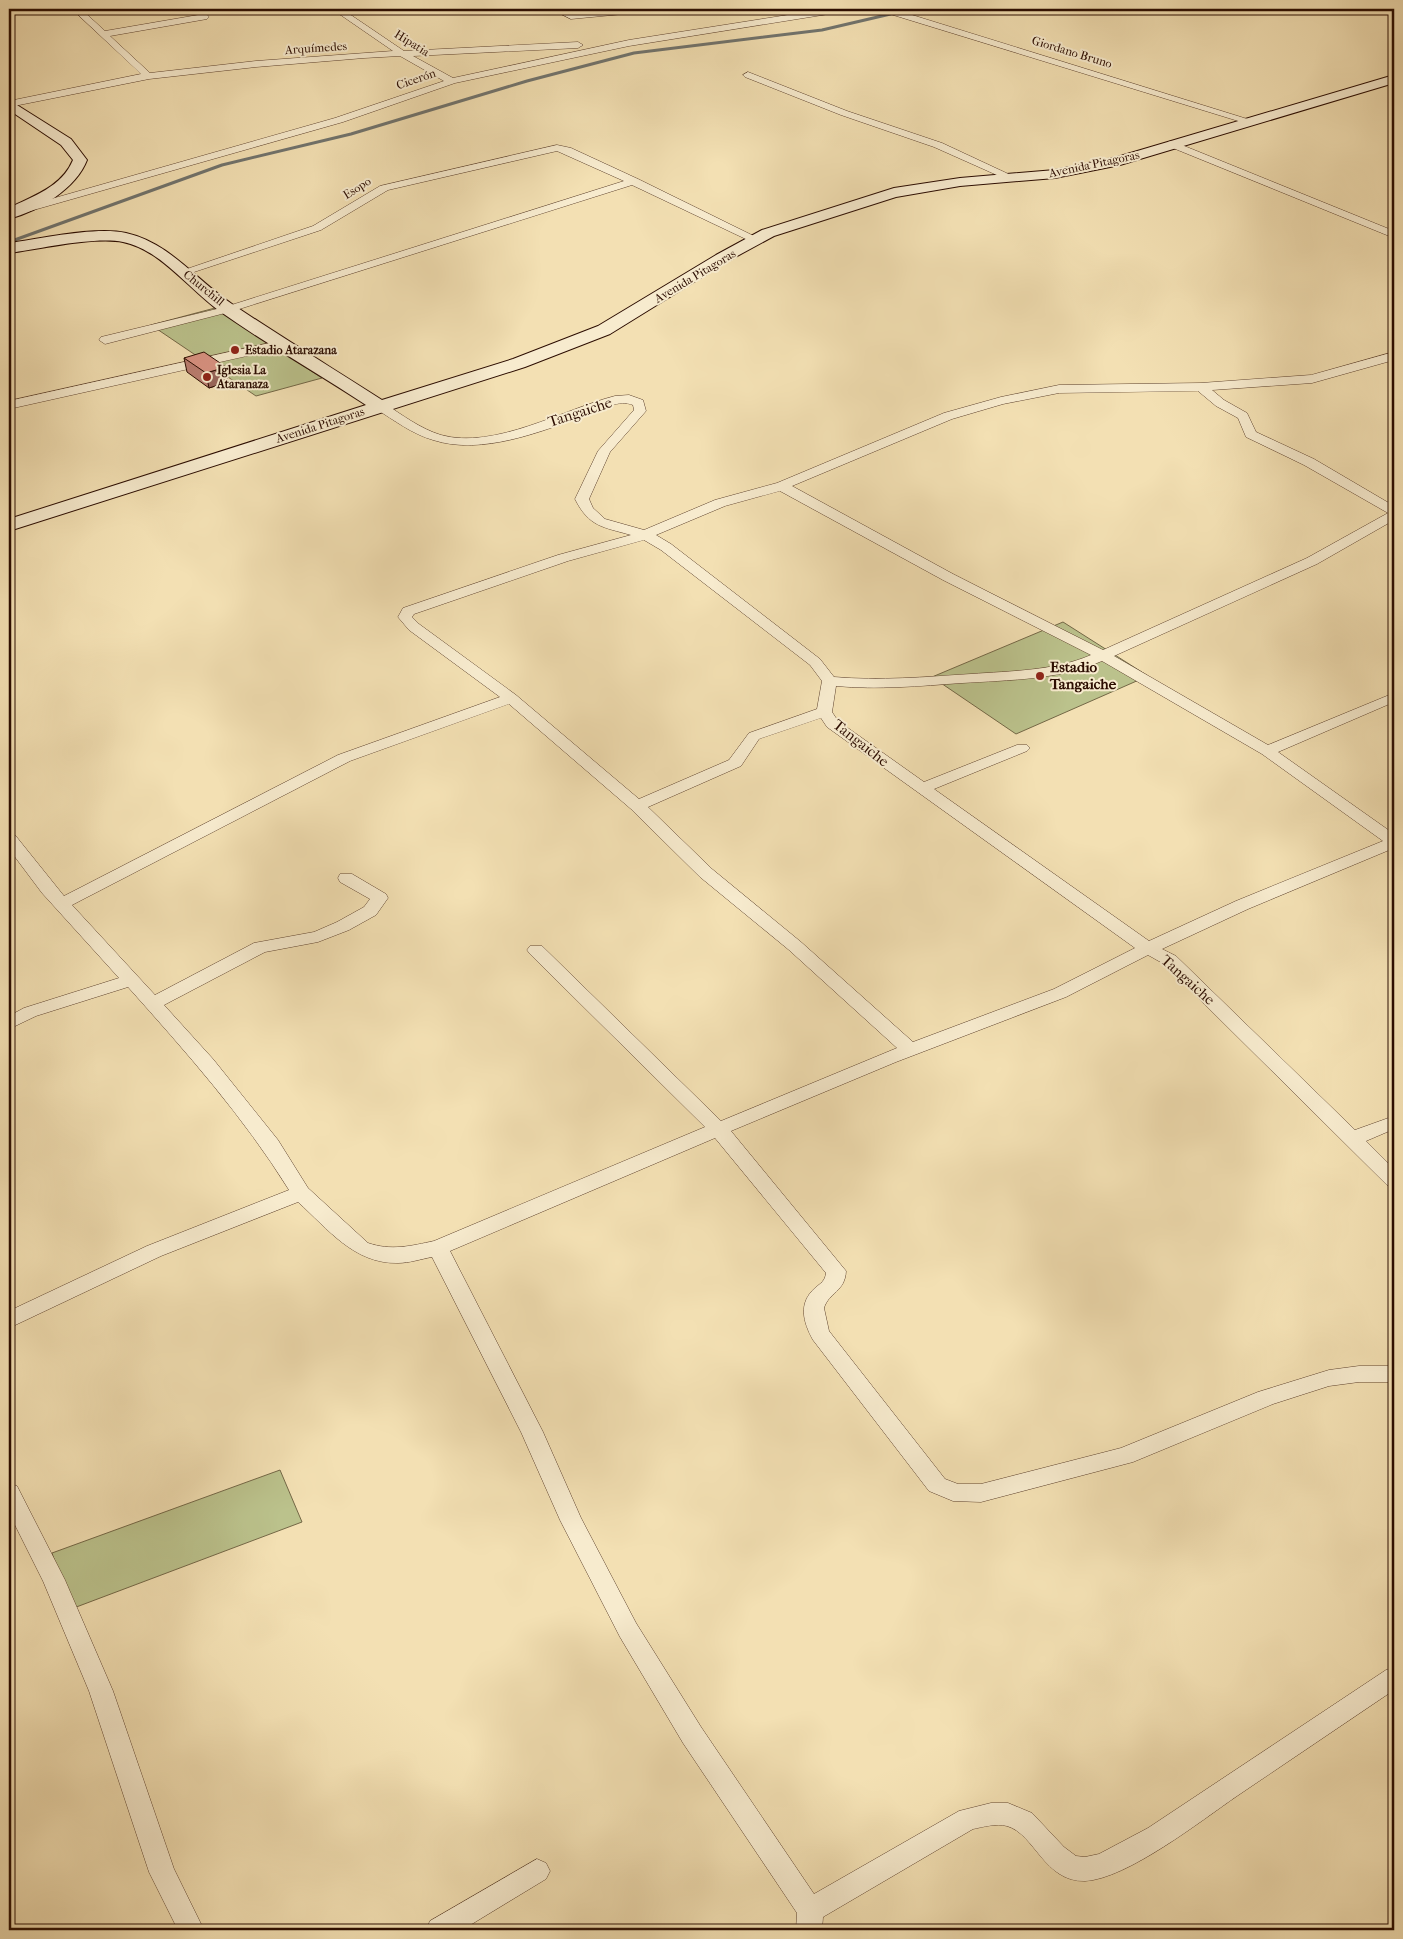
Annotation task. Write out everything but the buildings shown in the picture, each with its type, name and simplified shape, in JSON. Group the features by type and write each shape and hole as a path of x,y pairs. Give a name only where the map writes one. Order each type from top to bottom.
{"main road":[{"name":"Avenida Pitagoras","path":"9,525 519,363 604,330 722,258 768,233 894,193 960,182 1055,174 1120,161 1394,79"},
{"path":"9,92 9,104 66,142 80,160 77,171 62,185 9,214"},
{"name":"Churchill","path":"9,248 89,236 123,237 153,248 229,309 380,406"}],"street":[{"path":"76,9 148,76"},
{"path":"103,34 204,17 198,9"},
{"path":"337,10 353,9"},
{"path":"555,9 571,16 644,9"},
{"name":"Cicerón","path":"9,214 339,120 452,81 629,43 841,9"},
{"name":"Hipatia","path":"337,10 403,54 452,81"},
{"name":"Giordano Bruno","path":"899,12 1252,122"},
{"name":"Arquímedes","path":"9,104 148,76 222,67 403,54 629,43"},
{"path":"748,75 844,113 938,146 1012,178"},
{"path":"1172,144 1394,235"},
{"name":"Esopo","path":"184,272 317,228 384,188 552,148 567,150 634,181"},
{"path":"105,340 229,309 634,181 727,228 756,240"},
{"path":"9,405 283,344"},
{"path":"910,1050 795,946 706,873 637,806 511,698 414,627 405,618 408,611 563,558 645,535 720,503 782,486 948,416 1001,401 1059,389 1201,387 1312,379 1394,356"},
{"path":"829,681 872,685 1020,675 1076,667 1312,561 1394,513 1309,462 1251,434 1243,416 1220,403 1201,387"},
{"name":"Tangaiche","path":"380,406 420,430 447,440 488,438 525,430 614,400 629,399 639,404 640,412 604,451 582,500 587,513 601,524 645,535 666,547 815,662 829,681 824,712 832,724 921,789 1148,948 1170,960 1394,1180"},
{"path":"782,486 948,577 1104,656 1267,751 1394,841"},
{"path":"1267,751 1394,697"},
{"path":"62,904 189,840 344,758 511,698"},
{"path":"637,806 735,763 744,754 748,741 754,736 824,712"},
{"path":"921,789 1022,748"},
{"path":"9,838 62,904 207,1063 265,1137 301,1193 361,1248 378,1254 399,1256 438,1248 597,1179 910,1050 1060,993 1148,948 1183,934 1242,905 1394,841"},
{"path":"154,1003 260,946 318,937 370,911 380,898 346,878"},
{"path":"536,950 719,1130 836,1271 837,1278 834,1283 818,1297 812,1306 813,1319 820,1334 937,1485 949,1492 964,1494 981,1493 1125,1456 1266,1398 1328,1378 1359,1374 1394,1374"},
{"path":"9,1023 30,1012 132,980"},
{"path":"1352,1139 1394,1122"},
{"path":"9,1320 154,1251 301,1193"},
{"path":"438,1248 532,1432 571,1520 628,1630 692,1736 810,1920 968,1819 992,1814 1013,1816 1030,1827 1062,1861 1078,1869 1094,1868 1115,1860 1159,1834 1394,1677"},
{"path":"9,1492 54,1580 97,1682 162,1872 192,1930"},
{"path":"440,1930 537,1871"}],"green space":[{"path":"215,308 322,378 256,396 151,325"},
{"path":"1063,622 1148,676 1016,734 932,677"},
{"path":"280,1470 302,1522 71,1609 52,1553"}],"waterway":[{"path":"9,242 222,165 351,134 527,81 634,53 822,30 912,9"}],"place":[{"name":"Estadio Atarazana","path":"235,350"},
{"name":"Iglesia La Ataranaza","path":"207,377"},
{"name":"Estadio Tangaiche","path":"1040,676"}]}
